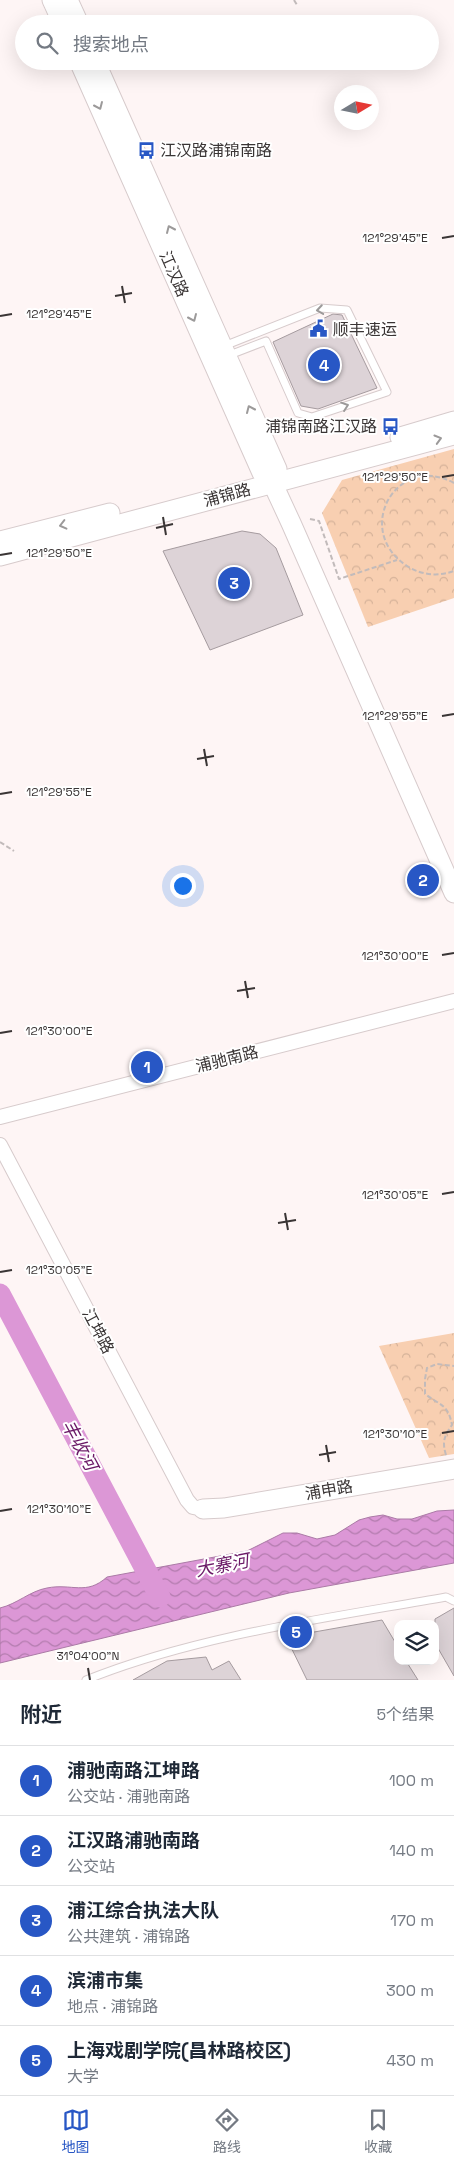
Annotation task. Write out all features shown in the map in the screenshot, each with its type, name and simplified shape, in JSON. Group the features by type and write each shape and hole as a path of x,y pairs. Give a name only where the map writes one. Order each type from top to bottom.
{"street":[{"path":"52,0 59,15"},
{"path":"68,0 75,15"},
{"name":"江汉路","path":"83,70 271,475"},
{"path":"99,70 225,352 271,475 454,893"},
{"name":"浦锦路","path":"0,556 454,421"},
{"name":"浦锦路","path":"0,541 271,475 454,435"},
{"name":"浦驰南路","path":"0,1117 454,1001"},
{"name":"江坤路","path":"0,1145 187,1500 193,1507 203,1509"},
{"name":"浦申路","path":"203,1509 224,1508 450,1470"}],"lane":[{"path":"320,308 347,310 387,392 312,418 298,413 266,341 225,352 320,308"},
{"path":"86,1680 143,1660 266,1629 446,1597 454,1601"}],"path":[{"path":"294,0 297,5"},
{"path":"454,483 426,476 412,479 399,486 389,496 383,508 381,523 383,538 397,560 417,573 444,575 454,571"},
{"path":"310,518 319,521 338,579 397,560"},
{"path":"0,842 14,852"},
{"path":"450,1470 442,1443 446,1433 453,1426 450,1413 442,1404 425,1394 425,1379 427,1368 437,1364 454,1366"}],"green space":[{"path":"454,449 454,598 368,627 322,513 342,480"},
{"path":"454,1333 454,1454 429,1458 379,1346"}],"water":[{"name":"大寨河","path":"454,1510 454,1563 289,1593 0,1663 0,1608 41,1590 56,1587 85,1588 99,1583 107,1577 247,1551 283,1533 297,1533 317,1539 335,1535 359,1520 370,1517 383,1515 397,1519 412,1519 437,1511"}],"building":[{"path":"333,314 342,315 377,388 318,409 301,406 273,342"},
{"path":"242,531 260,534 276,548 303,615 210,650 163,551"},
{"path":"454,1608 454,1676 439,1650 439,1620 435,1619"},
{"path":"382,1620 394,1640 394,1665 409,1665 418,1680 307,1680 286,1637"},
{"path":"206,1657 212,1670 229,1661 241,1680 133,1680 167,1661"}],"waterway":[{"name":"丰收河","path":"0,1294 160,1597"}],"place":[{"name":"江汉路浦锦南路","path":"146,150"},
{"name":"顺丰速运","path":"319,329"},
{"name":"滨浦市集","path":"324,365"},
{"name":"浦锦南路江汉路","path":"391,426"},
{"name":"浦江综合执法大队","path":"234,583"},
{"name":"江汉路浦驰南路","path":"423,880"},
{"name":"浦驰南路江坤路","path":"147,1067"},
{"name":"上海戏剧学院(昌林路校区)","path":"296,1632"}]}
